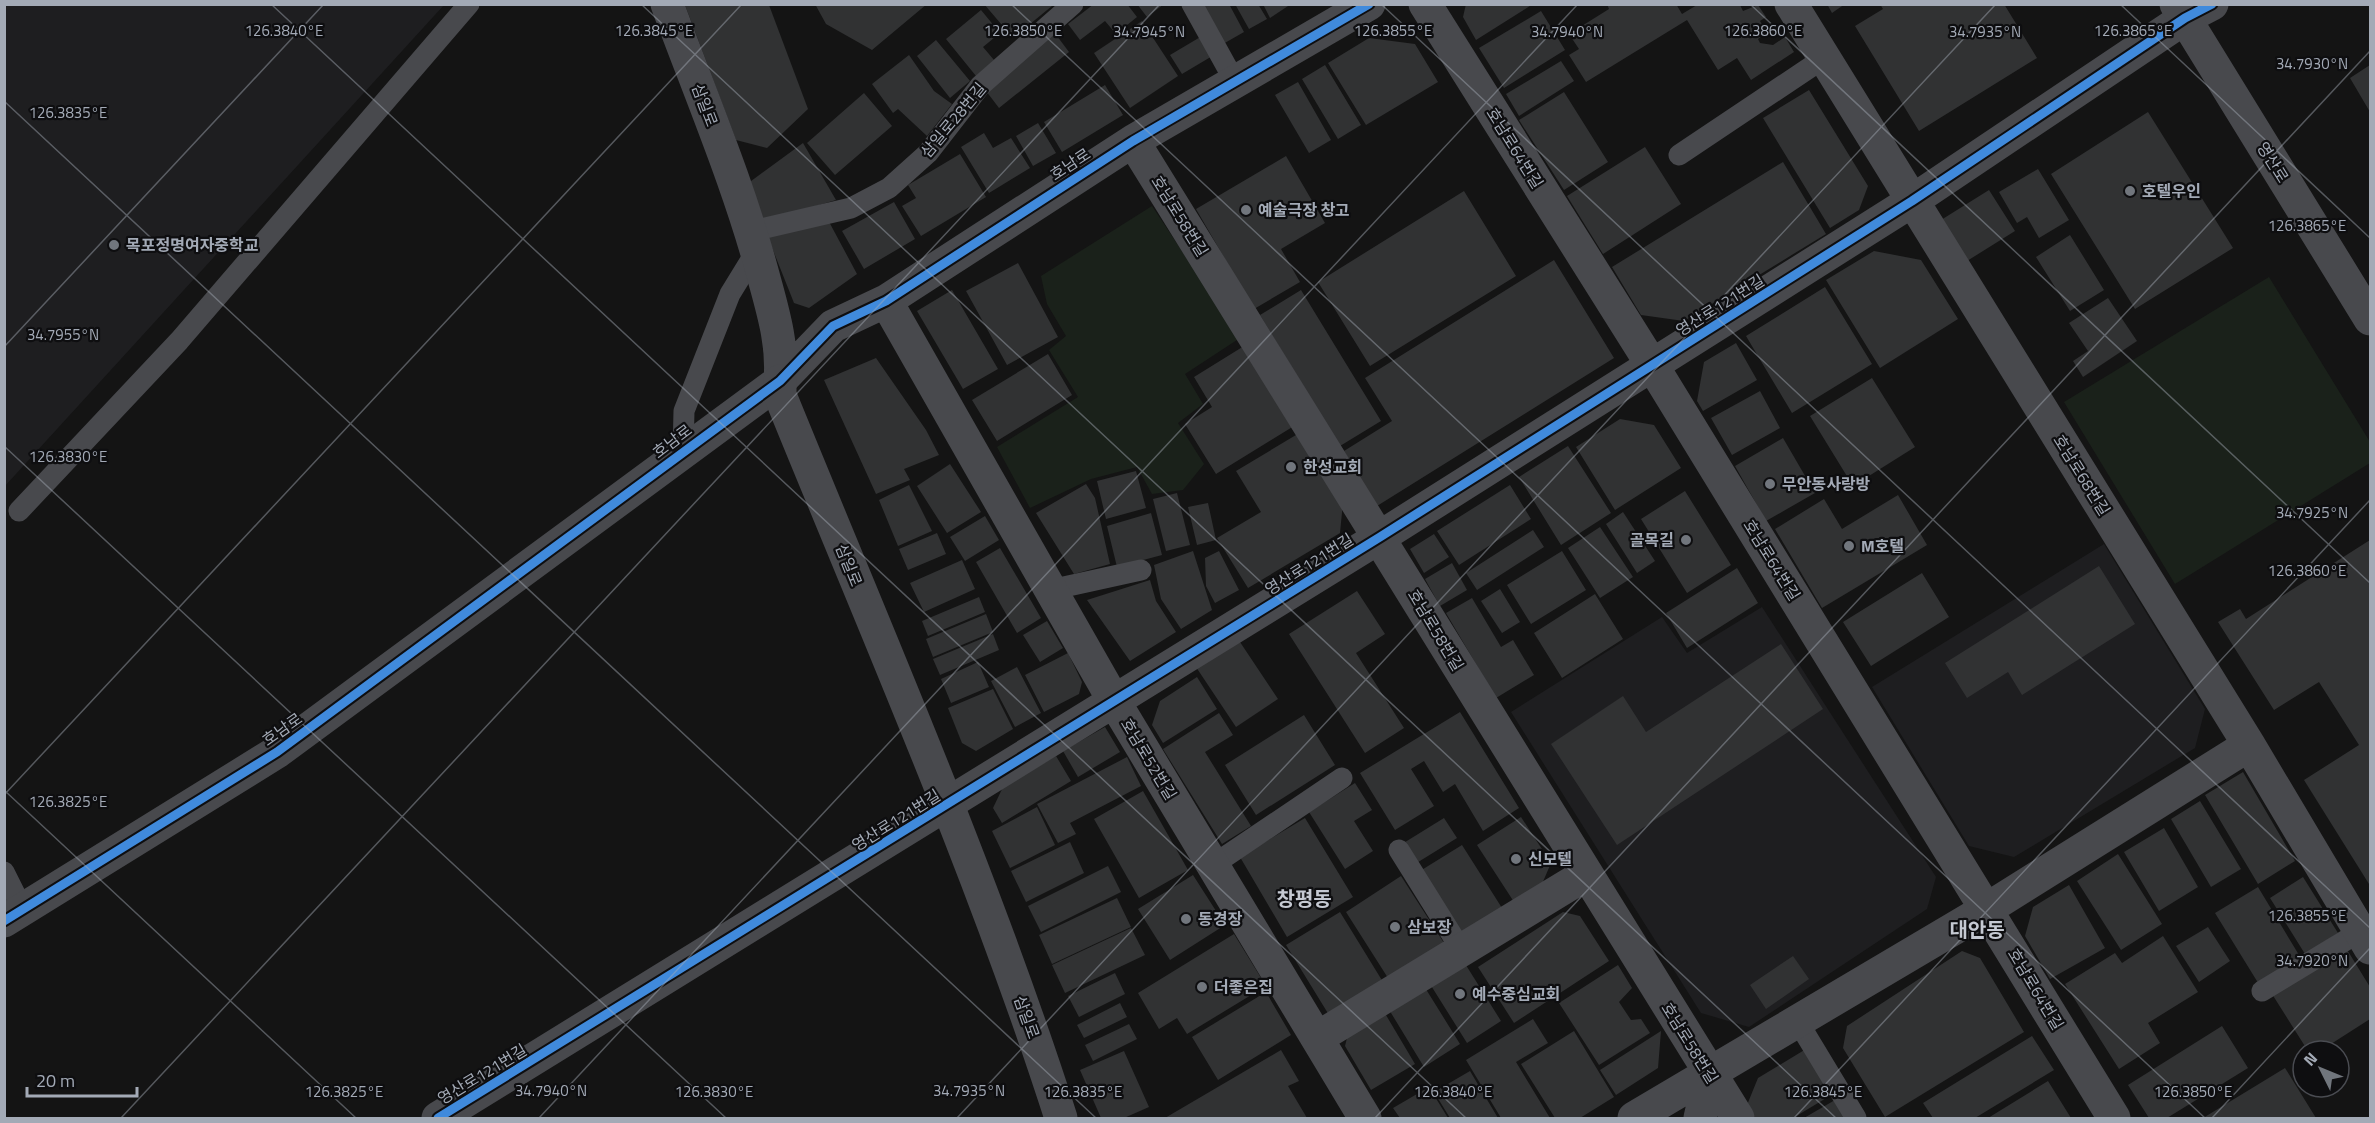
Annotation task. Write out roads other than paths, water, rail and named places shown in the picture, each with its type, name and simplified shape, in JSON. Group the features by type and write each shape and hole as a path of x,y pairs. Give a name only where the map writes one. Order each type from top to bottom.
{"street":[{"name":"삼일로","path":"667,4 754,240 778,333 782,357 780,395 947,807 1029,1018 1061,1119"},
{"name":"호남로","path":"14,915 277,752 780,381 833,326 886,301 1133,141 1234,80 1369,4"},
{"name":"호남로64번길","path":"1425,4 1652,365 2114,1119"},
{"name":"호남로68번길","path":"1791,4 2249,745 2366,939"},
{"name":"영산로121번길","path":"438,1119 947,807 1912,201 2191,9"},
{"name":"영산로","path":"2191,9 2370,319"},
{"name":"호남로58번길","path":"1133,141 1380,537 1585,876 1738,1119"},
{"name":"호남로52번길","path":"886,301 1114,701 1365,1119"},
{"path":"1634,1119 1987,909 2249,745"},
{"path":"1317,1038 1585,876"},
{"path":"1700,1119 1710,1074"}],"lane":[{"path":"19,511 179,341 469,4"},
{"name":"삼일로28번길","path":"754,240 851,208 889,188 928,153 980,86 1073,4"},
{"path":"1192,4 1234,80"},
{"path":"1679,154 1824,58"},
{"path":"683,452 684,411 754,240"},
{"path":"1050,590 1141,570"},
{"path":"1213,864 1342,778"},
{"path":"1400,850 1462,951"},
{"path":"4,872 14,915"},
{"path":"2262,992 2366,939"},
{"path":"1798,1022 1856,1119"}],"place":[{"name":"호텔우인","path":"2130,191"},
{"name":"예술극장 창고","path":"1246,210"},
{"name":"목포정명여자중학교","path":"114,245"},
{"name":"한성교회","path":"1291,467"},
{"name":"무안동사랑방","path":"1770,484"},
{"name":"골목길","path":"1686,540"},
{"name":"M호텔","path":"1849,546"},
{"name":"신모텔","path":"1516,859"},
{"name":"동경장","path":"1186,919"},
{"name":"삼보장","path":"1395,927"},
{"name":"더좋은집","path":"1202,987"},
{"name":"예수중심교회","path":"1460,994"}],"district":[{"name":"창평동","path":"1304,899"},
{"name":"대안동","path":"1977,930"}]}
